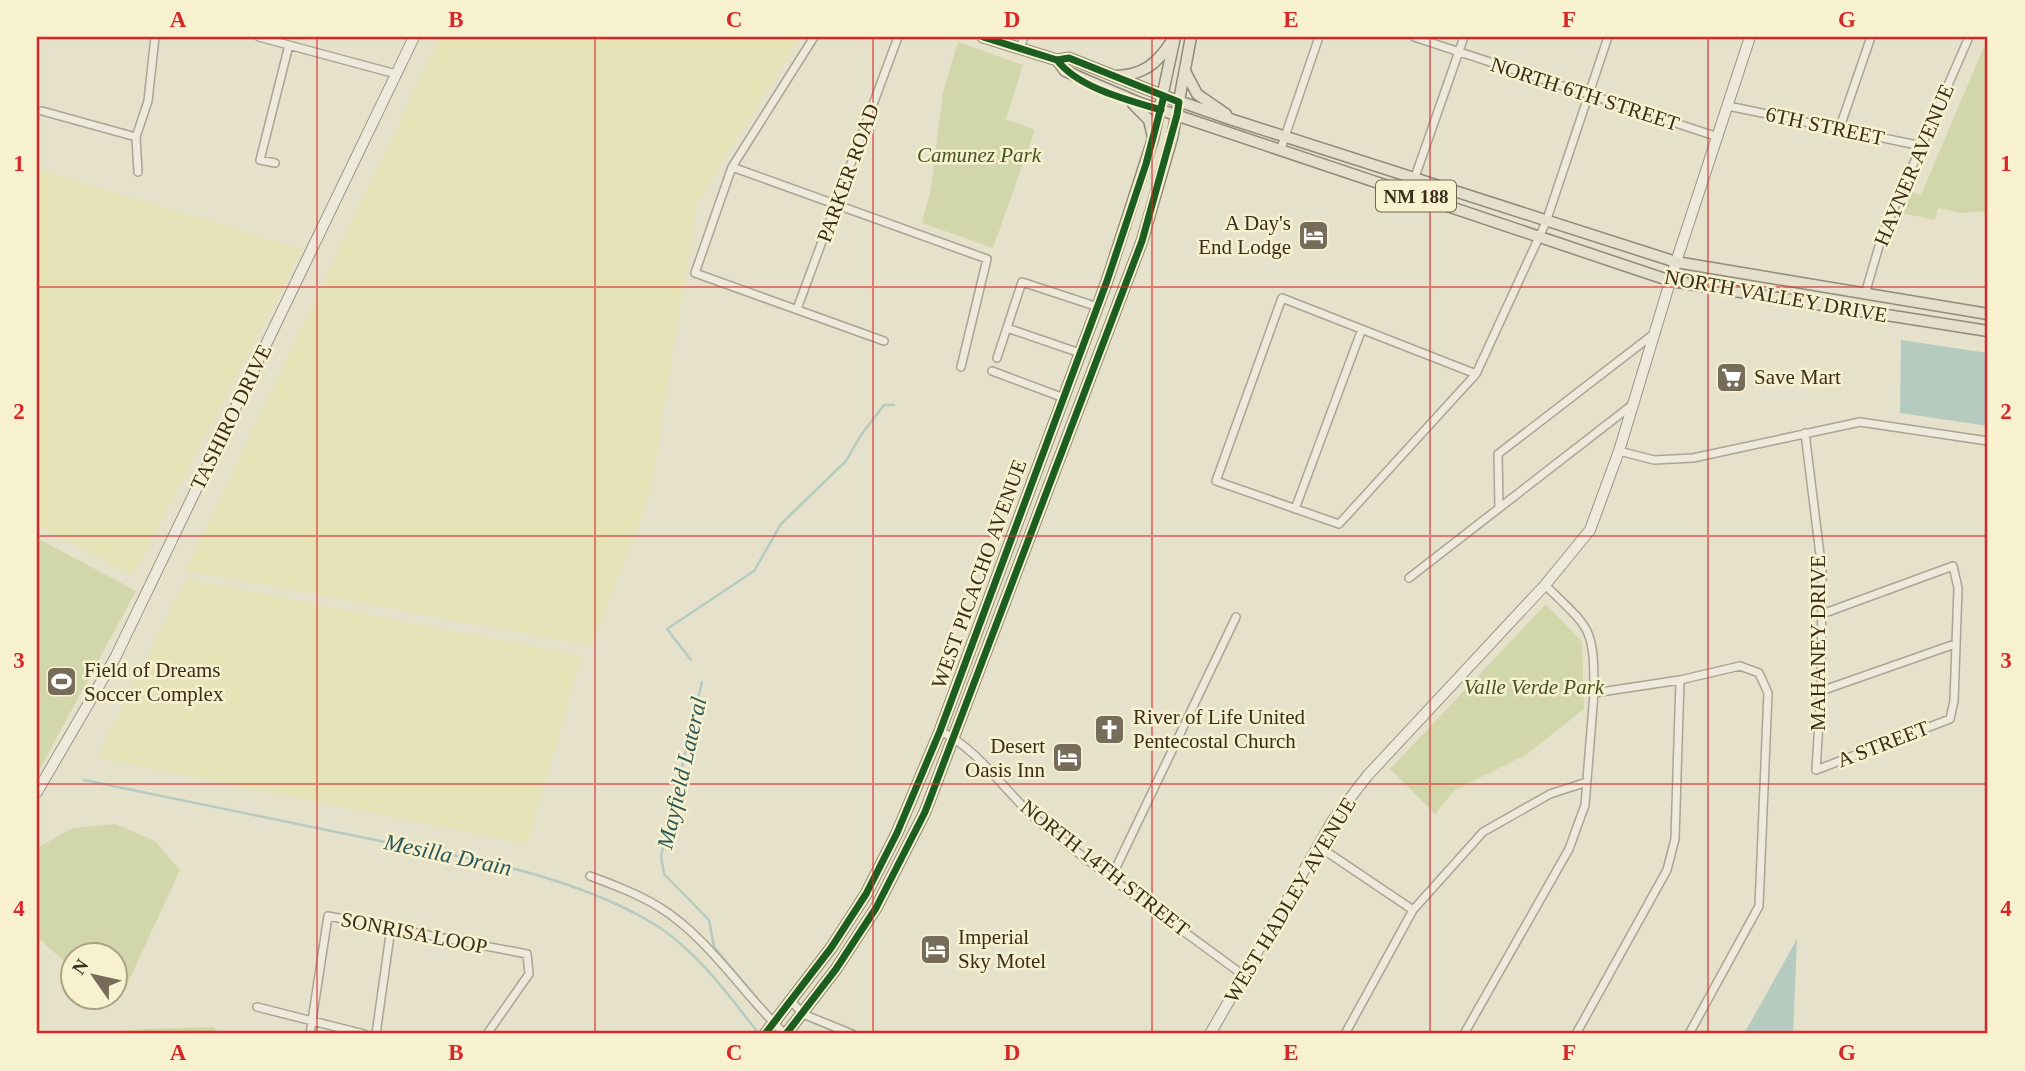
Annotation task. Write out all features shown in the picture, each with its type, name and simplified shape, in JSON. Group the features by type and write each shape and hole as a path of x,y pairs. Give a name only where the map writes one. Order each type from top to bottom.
{"main road":[{"name":"NORTH VALLEY DRIVE","path":"983,37 1022,42 1057,60 1065,71 1161,110 1671,281 1988,331"},
{"name":"WEST PICACHO AVENUE","path":"765,1034 831,948 866,894 897,834 940,731 1098,307 1153,139 1175,37"},
{"path":"1112,76 1146,70 1160,59 1175,37"},
{"name":"WEST PICACHO AVENUE","path":"786,1034 803,1014 876,908 925,812 1142,241 1172,138 1191,37"},
{"name":"NORTH VALLEY DRIVE","path":"1057,60 1069,58 1179,102 1676,262 1988,314"},
{"path":"1184,69 1197,94 1233,120"},
{"path":"1125,97 1149,120 1153,139"},
{"path":"1172,138 1181,130 1203,124"}],"street":[{"path":"138,172 136,137 148,101 155,37"},
{"path":"259,37 396,74"},
{"name":"TASHIRO DRIVE","path":"37,792 115,658 414,37"},
{"path":"814,37 732,167 695,273 884,341"},
{"name":"PARKER ROAD","path":"797,309 898,37"},
{"path":"1280,151 1319,37"},
{"name":"NORTH 6TH STREET","path":"1414,37 1718,137"},
{"path":"1409,194 1464,37"},
{"path":"1476,374 1282,298 1216,481 1339,524 1476,374 1546,222 1608,37"},
{"name":"WEST HADLEY AVENUE","path":"1210,1034 1333,820 1368,775 1545,585 1590,530 1619,451 1676,262 1750,37"},
{"path":"1840,127 1871,37"},
{"name":"HAYNER AVENUE","path":"1865,294 1882,236 1969,37"},
{"path":"275,163 260,160 289,45"},
{"name":"6TH STREET","path":"1728,106 1922,146"},
{"path":"42,111 136,137"},
{"path":"732,167 987,259 961,367"},
{"path":"997,358 1022,282 1098,307"},
{"path":"1007,328 1080,353"},
{"path":"1294,509 1362,329"},
{"path":"1499,507 1498,454 1656,332"},
{"path":"992,372 1064,398"},
{"path":"1409,578 1634,404"},
{"path":"1619,451 1654,460 1693,458 1860,422 1988,441"},
{"name":"MAHANEY DRIVE","path":"1805,433 1822,571 1821,691 1816,770"},
{"path":"1821,691 1955,644 1958,588 1953,566 1822,614"},
{"path":"1464,1034 1569,849 1585,805 1594,693 1594,645 1586,625 1545,585"},
{"path":"1112,876 1236,617"},
{"name":"A STREET","path":"1816,770 1950,719 1954,701 1955,644"},
{"path":"1594,693 1680,680 1740,666 1759,673 1768,693 1759,906 1689,1034"},
{"path":"1576,1034 1667,870 1675,839 1680,680"},
{"name":"NORTH 14TH STREET","path":"940,731 954,738 1040,823 1243,975"},
{"path":"1345,1034 1413,910 1483,832 1550,794 1587,782"},
{"path":"1318,846 1413,910"},
{"path":"590,876 661,908 691,933 786,1034"},
{"name":"SONRISA LOOP","path":"310,1034 328,916 527,954 529,974 487,1034"},
{"path":"376,1034 391,928"},
{"path":"791,1001 803,1014 852,1034"},
{"path":"257,1007 364,1034"}],"shaded area":[{"path":"440,37 800,37 697,204 650,494 592,646 186,570"},
{"path":"37,169 302,249 133,576 37,525"},
{"path":"1901,340 1988,353 1988,426 1900,413"},
{"path":"186,579 582,656 527,844 97,758"},
{"path":"1797,939 1793,1034 1744,1034"}],"green space":[{"path":"1988,37 1988,211 1962,213 1938,208 1935,220 1902,213 1911,192 1921,195"},
{"name":"Camunez Park","path":"958,42 1023,65 1006,119 1035,130 993,248 922,223 931,188 943,92"},
{"name":"Field of Dreams Soccer Complex","path":"37,538 136,591 37,774"},
{"name":"Valle Verde Park","path":"1546,604 1582,642 1584,709 1527,754 1455,790 1435,814 1390,769"},
{"path":"116,824 155,841 180,870 130,978 130,942 60,942 60,957 37,937 37,848 73,828"},
{"path":"214,1027 218,1034 95,1034 144,1029"}],"waterway":[{"name":"Mayfield Lateral","path":"691,660 667,629 754,571 781,524 846,461 861,435 884,405 894,405"},
{"name":"Mayfield Lateral","path":"702,682 661,856 664,874 709,920 714,947 756,997"},
{"name":"Mesilla Drain","path":"84,780 481,861 516,869 584,891 617,904 665,931 709,972 759,1034"}],"cycle path":[{"path":"786,1034 836,969 876,908 925,812 1142,241 1177,115 1179,102 1069,58 1057,60 983,37"},
{"path":"1057,60 1066,70 1090,85 1161,110"},
{"path":"765,1034 831,948 866,894 897,833 940,731 1107,281 1146,164 1164,96"}],"place":[{"name":"A Day's End Lodge","path":"1314,235"},
{"name":"Save Mart","path":"1731,377"},
{"name":"Field of Dreams Soccer Complex","path":"61,682"},
{"name":"River of Life United Pentecostal Church","path":"1110,729"},
{"name":"Desert Oasis Inn","path":"1068,758"},
{"name":"Imperial Sky Motel","path":"935,949"}]}
